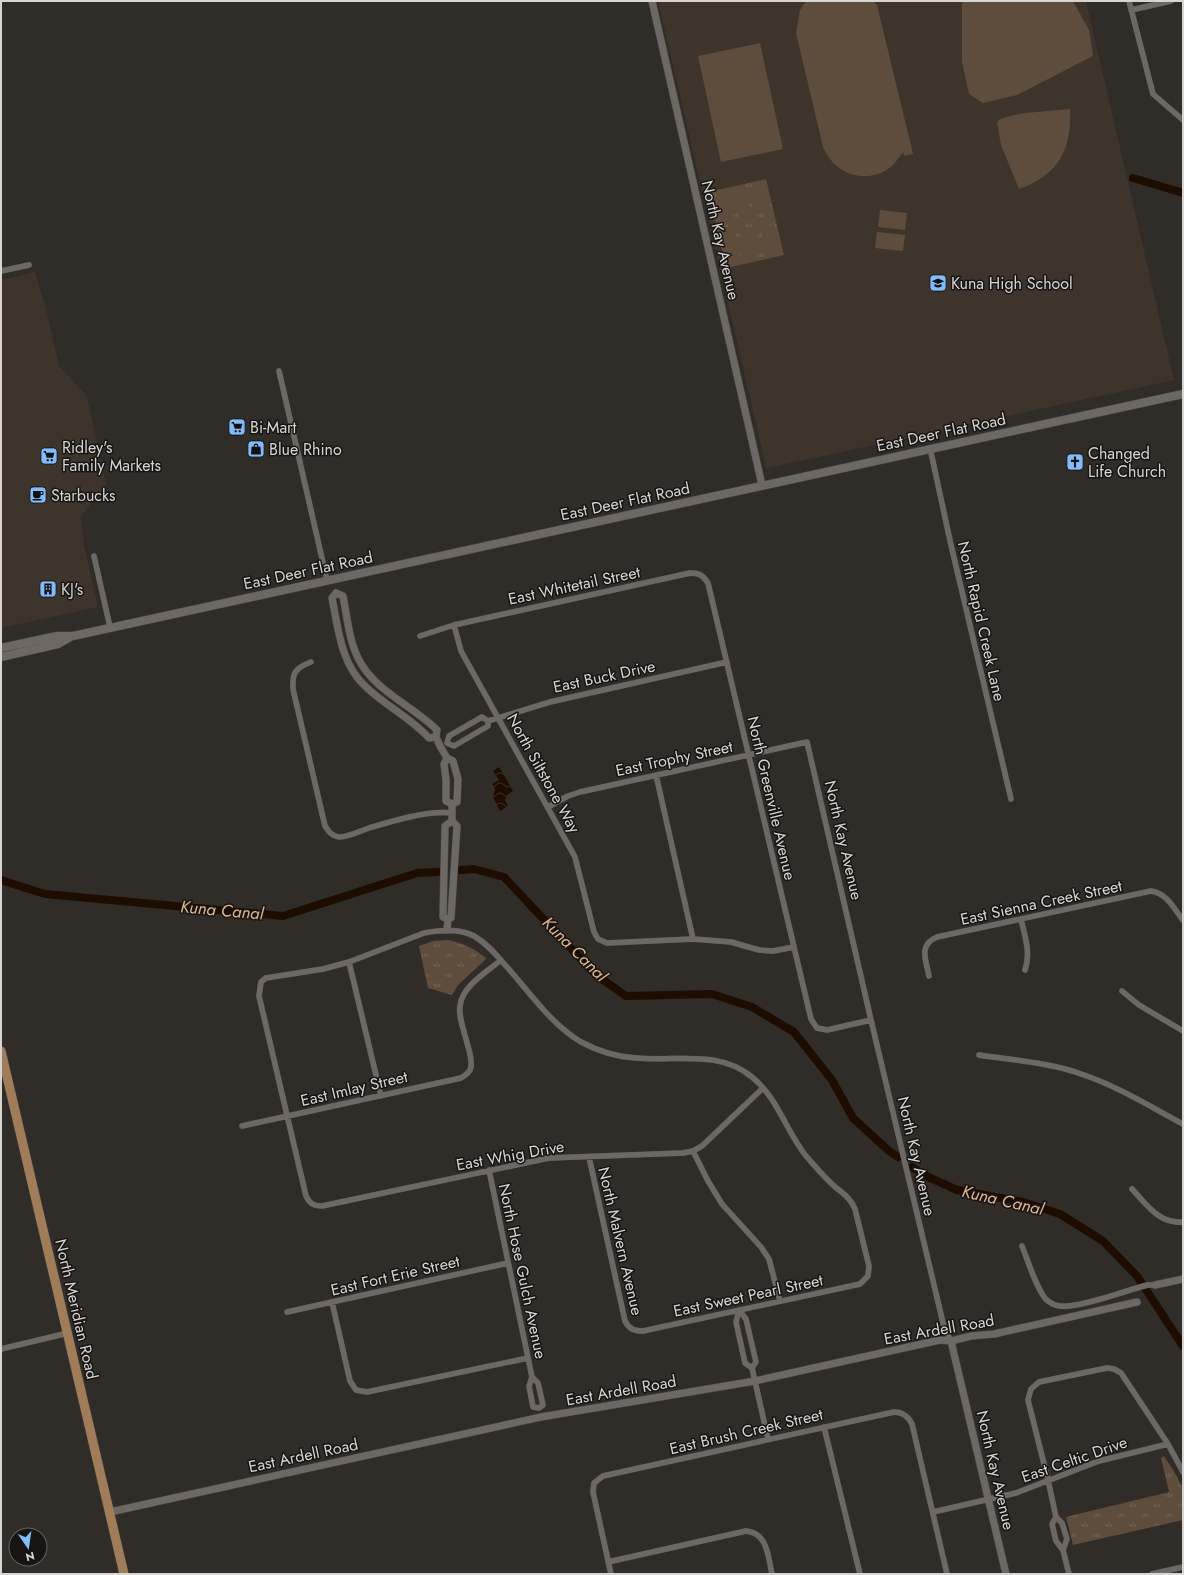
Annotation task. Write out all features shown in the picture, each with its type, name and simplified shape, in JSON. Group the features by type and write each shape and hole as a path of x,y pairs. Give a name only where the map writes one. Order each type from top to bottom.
{"main road":[{"name":"East Deer Flat Road","path":"1,648 57,636 73,636 1183,394"},
{"name":"East Deer Flat Road","path":"1,657 58,644 73,636"},
{"name":"North Meridian Road","path":"1,1051 124,1574"}],"street":[{"name":"North Kay Avenue","path":"652,1 762,485"},
{"path":"1129,1 1153,94 1183,120"},
{"path":"1131,10 1171,1"},
{"path":"1,272 29,265"},
{"path":"279,371 330,579 336,593 343,596 354,650 364,668 380,686 428,721 437,730 436,737"},
{"name":"North Rapid Creek Lane","path":"930,448 1011,799"},
{"path":"94,556 110,627"},
{"name":"East Whitetail Street","path":"420,636 454,625 690,573 701,574"},
{"name":"North Greenville Avenue","path":"701,574 708,583 811,1019 817,1028 827,1030 871,1020"},
{"path":"336,593 332,598 344,653 355,674 368,689 421,729 429,738 436,737"},
{"name":"North Siltstone Way","path":"454,625 461,651 575,857 594,932 598,939 607,943 693,939"},
{"path":"311,662 300,666 295,672 292,680 293,689 325,826 332,835 345,836 382,824 429,813 452,817"},
{"name":"East Buck Drive","path":"444,745 449,736 482,717 488,720 550,702 727,662"},
{"path":"444,745 454,746 488,726 488,720"},
{"path":"436,737 444,745 447,758 444,764 446,801 452,804"},
{"name":"North Kay Avenue","path":"807,742 944,1327 951,1341 990,1499 1006,1574"},
{"name":"East Trophy Street","path":"548,807 573,794 807,742"},
{"path":"447,758 453,761 458,778 457,802 452,804"},
{"path":"656,775 693,939 731,942 759,950 773,951 794,948"},
{"path":"447,930 448,919 451,918 457,826 452,817 452,804"},
{"path":"448,919 443,917 445,826 452,817"},
{"name":"East Sienna Creek Street","path":"929,976 925,948 928,943 937,937 1151,891 1165,896 1183,920"},
{"path":"1021,920 1029,960 1025,970"},
{"path":"287,1117 259,996 261,982 266,978 304,974 349,962 424,933 447,930 459,931 474,936 490,948 559,1025 582,1042 599,1050 615,1055 635,1058 711,1058 738,1068 752,1077 763,1088"},
{"name":"East Imlay Street","path":"242,1126 461,1078 470,1071 471,1061 460,1016 460,1006 464,995 470,986 501,960"},
{"path":"349,962 381,1096"},
{"path":"1122,991 1139,1005 1183,1031"},
{"path":"979,1054 1061,1068 1083,1074 1103,1082 1183,1124"},
{"name":"East Whig Drive","path":"287,1117 306,1196 312,1204 322,1206 549,1158 683,1153 693,1151 702,1146 763,1088"},
{"name":"East Sweet Pearl Street","path":"630,1329 643,1332 780,1302 860,1284 868,1276 869,1266 852,1202 848,1196 820,1172 806,1156 796,1142 773,1100 763,1088"},
{"path":"693,1151 708,1181 722,1204 769,1259 780,1302"},
{"name":"North Malvern Avenue","path":"589,1157 625,1321 630,1329"},
{"name":"North Hose Gulch Avenue","path":"489,1170 532,1377 529,1386 533,1407 539,1408"},
{"path":"1132,1189 1157,1215 1170,1222 1183,1222"},
{"path":"1022,1246 1037,1284 1047,1300 1058,1306 1083,1303 1139,1287 1183,1279"},
{"name":"East Fort Erie Street","path":"287,1312 508,1263"},
{"path":"332,1302 350,1381 356,1390 367,1392 528,1358"},
{"name":"East Ardell Road","path":"110,1512 541,1417 755,1381 940,1340 951,1341 971,1336 994,1334 1137,1302"},
{"path":"739,1310 736,1322 737,1329 745,1363 752,1368 768,1440"},
{"path":"739,1310 746,1319 756,1362 752,1368"},
{"path":"1,1349 68,1333"},
{"path":"1063,1550 1067,1539 1062,1523 1056,1517 1028,1400 1030,1389 1039,1382 1106,1368 1114,1369 1121,1373 1168,1444 1183,1472"},
{"name":"North Hose Gulch Avenue","path":"532,1377 538,1383 543,1404 539,1408"},
{"name":"North Hose Gulch Avenue","path":"539,1408 541,1417"},
{"name":"East Brush Creek Street","path":"608,1562 593,1492 594,1483 603,1476 894,1412 900,1412 905,1415 912,1424 933,1512"},
{"path":"824,1427 860,1574"},
{"name":"East Celtic Drive","path":"933,1512 1016,1492 1099,1461 1168,1444"},
{"path":"933,1512 947,1574"},
{"path":"1056,1517 1052,1524 1056,1541 1063,1550 1069,1574"},
{"path":"611,1574 608,1562 746,1531 757,1534 765,1544 772,1574"},
{"path":"1152,1574 1183,1567"}],"shaded area":[{"name":"Kuna High School","path":"658,1 1086,1 1174,380 768,468 766,467"},
{"path":"35,272 47,313 59,366 87,396 106,485 81,516 84,545 98,607 1,628 1,280"}],"green space":[{"path":"806,1 873,1 877,5 913,154 904,156 903,152 893,165 881,173 858,176 844,171 831,161 823,147 796,33 800,10"},
{"path":"962,1 1073,1 1089,30 1093,56 1017,95 983,103 969,94 962,62"},
{"path":"760,43 783,149 721,162 698,56"},
{"path":"1070,109 1068,137 1065,149 1060,159 1044,176 1019,189 1001,145 997,122 1010,116 1031,112"},
{"path":"766,179 784,255 726,268 709,192"},
{"path":"764,186 770,211 758,214 752,188"},
{"path":"745,190 751,215 739,218 733,193"},
{"path":"726,194 732,220 720,223 714,197"},
{"path":"880,210 907,213 905,230 878,227"},
{"path":"773,224 779,250 767,252 761,227"},
{"path":"754,229 760,254 748,257 742,231"},
{"path":"877,232 905,235 903,251 875,248"},
{"path":"735,233 740,258 728,261 723,236"},
{"path":"448,940 468,946 486,958 458,985 452,995 428,988 419,946 433,941"},
{"path":"1164,1456 1183,1490 1183,1520 1073,1545 1066,1517 1169,1492 1161,1458"}],"water":[{"path":"499,767 513,791 507,795 505,800 508,806 500,811 493,797 495,789 492,784 499,780 493,771"}],"waterway":[{"path":"1133,178 1183,193"},
{"name":"Kuna Canal","path":"460,870 474,869 504,877 596,975 626,996 712,994 752,1007 794,1032 832,1080 853,1118 889,1151 898,1157"},
{"name":"Kuna Canal","path":"1,880 45,894 283,916 417,873 438,872"},
{"name":"Kuna Canal","path":"912,1167 924,1175 957,1190 1023,1202 1060,1214 1103,1241 1137,1276 1183,1346"}],"place":[{"name":"Kuna High School","path":"938,283"},
{"name":"Bi-Mart","path":"237,427"},
{"name":"Blue Rhino","path":"256,449"},
{"name":"Ridley's Family Markets","path":"49,456"},
{"name":"Changed Life Church","path":"1075,462"},
{"name":"Starbucks","path":"38,495"},
{"name":"KJ's","path":"48,589"}]}
